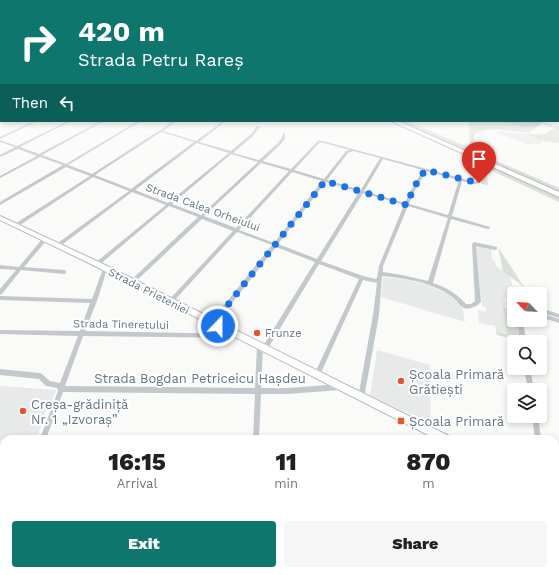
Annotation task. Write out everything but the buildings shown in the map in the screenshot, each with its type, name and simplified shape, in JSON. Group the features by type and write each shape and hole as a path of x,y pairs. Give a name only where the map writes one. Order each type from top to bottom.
{"highway":[{"path":"396,122 559,194"}],"street":[{"path":"0,138 34,122"},
{"path":"0,156 68,122"},
{"path":"0,177 101,122"},
{"path":"0,204 138,122"},
{"path":"15,226 174,122"},
{"path":"57,246 224,122"},
{"path":"97,264 252,135 258,127"},
{"path":"161,131 325,181 488,228"},
{"path":"132,282 279,144 283,139 284,134"},
{"name":"Strada Calea Orheiului","path":"0,141 362,278 376,281 380,276 402,277 430,284 456,296 465,306 472,306 478,302 474,244 495,248"},
{"path":"170,302 319,141 479,183 480,181 477,164 478,158"},
{"path":"218,326 223,311 348,152 353,151"},
{"path":"256,435 262,347 382,158"},
{"path":"361,398 376,315 381,266 413,189 425,170"},
{"path":"430,284 461,179"},
{"name":"Strada Prieteniei","path":"0,218 97,264 361,398 438,435"},
{"path":"0,293 44,240"},
{"path":"0,267 64,272"},
{"path":"44,435 105,269"},
{"path":"317,375 362,278"},
{"path":"0,298 94,301"},
{"path":"547,312 559,316"},
{"path":"547,317 559,321"},
{"name":"Strada Tineretului","path":"0,332 241,336"},
{"name":"Strada Bogdan Petriceicu Hașdeu","path":"0,372 40,376 48,384 61,388 259,391 313,390 340,387"},
{"path":"536,423 537,435"}],"shaded area":[{"path":"397,122 409,122 470,148 469,122 502,122 535,128 529,133 494,129 481,131 474,134 475,152 469,154"},
{"path":"502,122 544,122 535,128"},
{"path":"559,125 559,143 543,141 523,134 545,134"},
{"path":"490,130 523,134 543,141 540,144 526,144"},
{"path":"481,154 559,188 559,192 481,158"},
{"path":"481,162 559,197 559,202 486,168 488,185 482,184 479,165"},
{"path":"476,245 491,248 492,260 495,261 496,266 509,274 513,287 507,287 507,299 505,299 505,301 507,301 507,305 506,307 503,307 507,334 496,332 495,326 479,323 478,310 486,312 486,308 482,306"},
{"path":"498,247 524,287 503,271"},
{"path":"383,277 404,279 428,285 454,297 462,305 465,322 381,297"},
{"path":"503,307 507,308 507,327 518,327 519,335 507,335 507,338 497,335 496,332 507,334"},
{"name":"Școala Primară Grătiești","path":"377,350 430,365 431,424 370,396"},
{"name":"Creșa-grădiniță Nr. 1 „Izvoraș”","path":"0,386 56,390 48,409 42,416 44,419 38,435 0,435"}],"waterway":[{"path":"543,123 551,126"},
{"path":"554,127 559,129"}],"place":[{"name":"Frunze","path":"257,333"},
{"name":"Școala Primară Grătiești","path":"401,381"},
{"name":"Creșa-grădiniță Nr. 1 „Izvoraș”","path":"23,411"},
{"name":"Școala Primară","path":"401,421"}],"route":[{"path":"218,326 220,316 223,311 325,181 407,205 413,189 425,170 479,183"}]}
